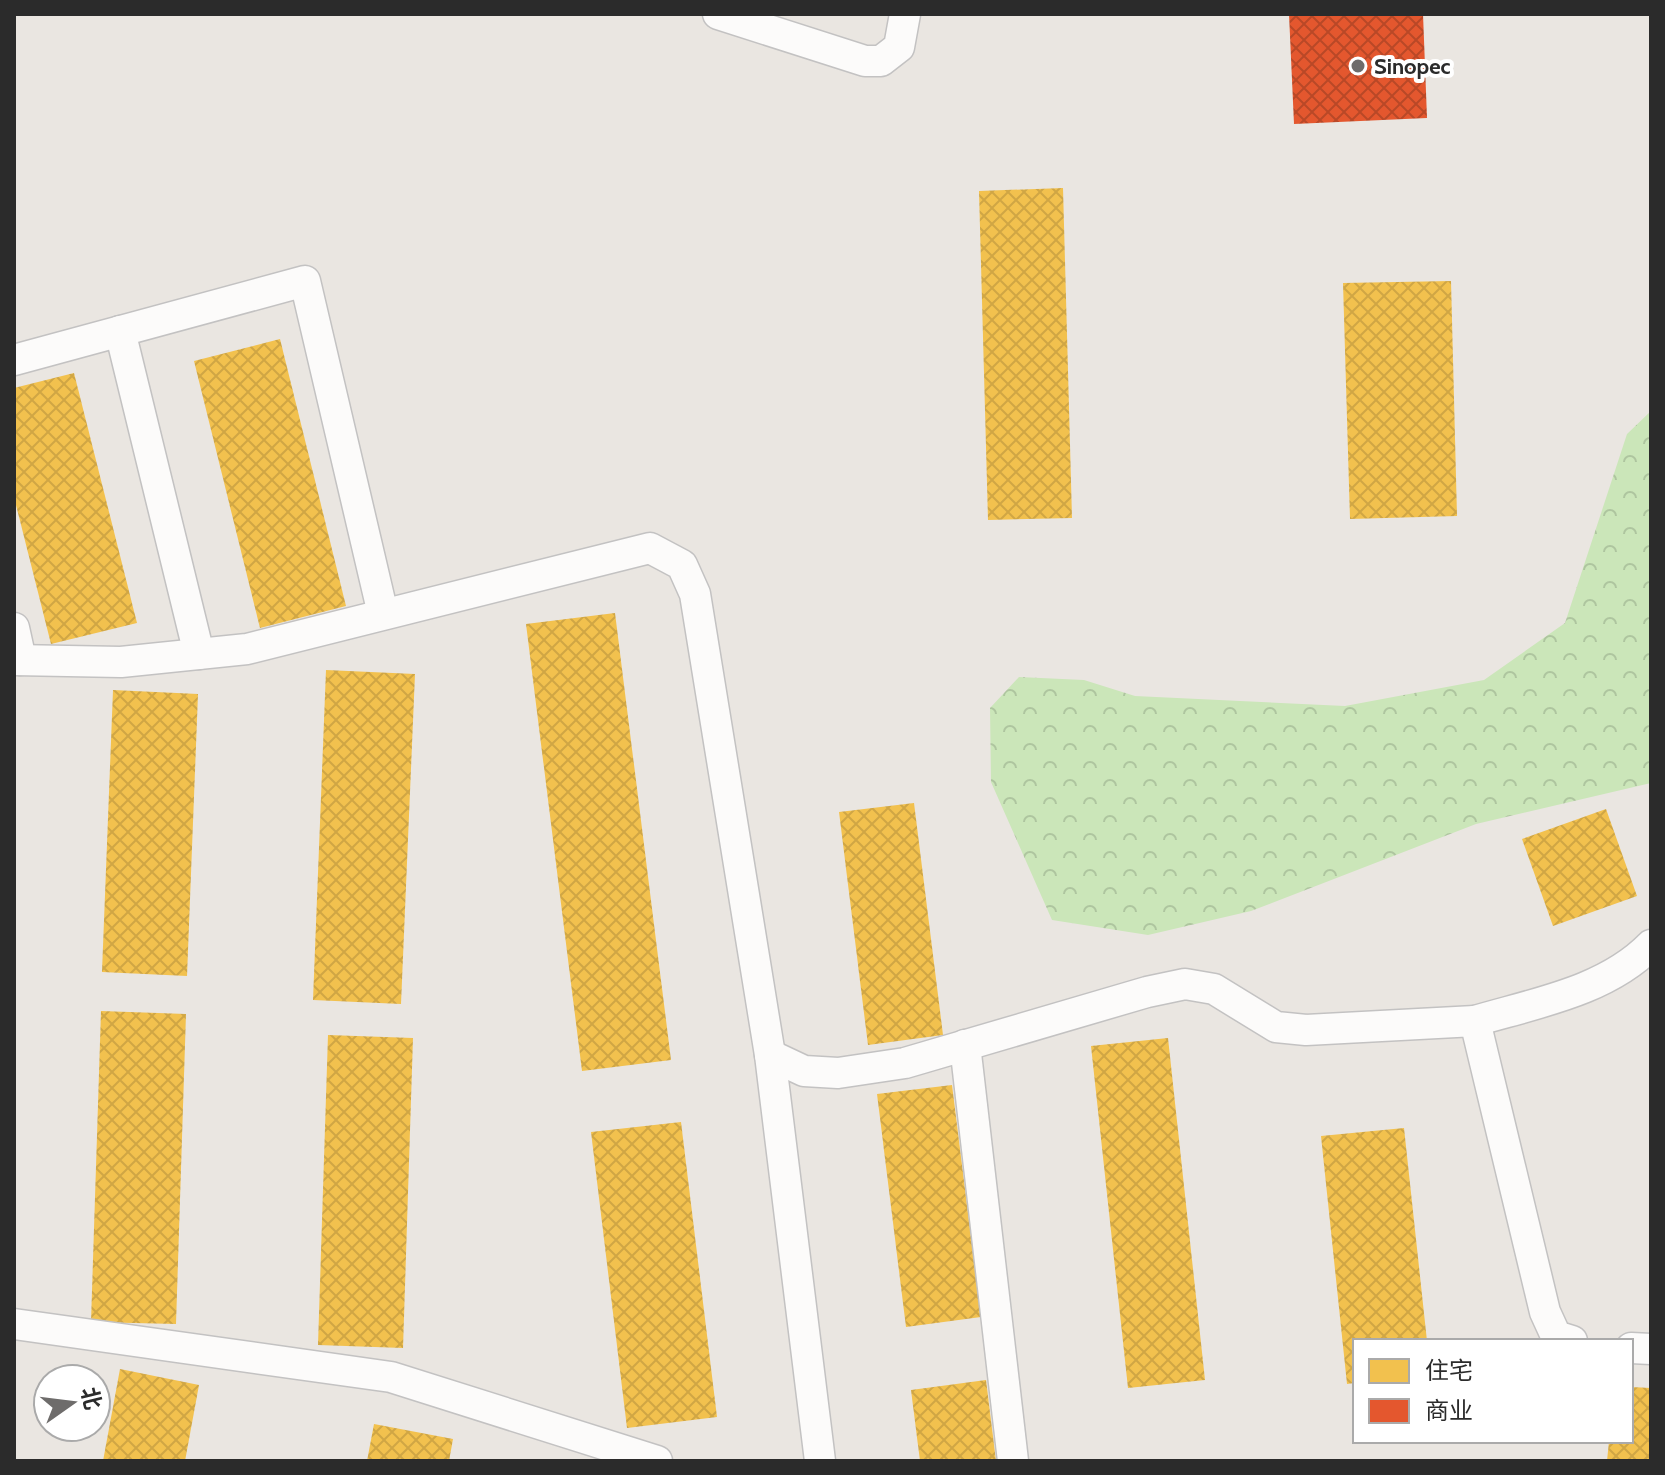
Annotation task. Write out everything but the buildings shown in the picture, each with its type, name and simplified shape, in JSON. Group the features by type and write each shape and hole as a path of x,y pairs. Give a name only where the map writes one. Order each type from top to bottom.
{"street":[{"path":"718,14 865,61 881,61 899,47 905,14"},
{"path":"14,360 305,281 383,614"},
{"path":"120,331 199,654"},
{"path":"14,628 18,660 121,662 247,649 650,548 682,565 695,594 770,1055 820,1461"},
{"path":"770,1055 804,1071 838,1073 905,1063 1147,992 1185,984 1214,989 1276,1027 1306,1030 1475,1021 1590,986 1634,962 1651,945"},
{"path":"1475,1021 1545,1312 1556,1336 1566,1339"},
{"path":"965,1045 1013,1461"},
{"path":"14,1324 391,1377 657,1461"}],"green space":[{"path":"1651,411 1651,783 1476,824 1251,911 1148,935 1052,920 991,782 990,708 1019,677 1084,680 1135,696 1345,706 1484,680 1565,623 1627,434"}],"place":[{"name":"Sinopec","path":"1358,66"}]}
